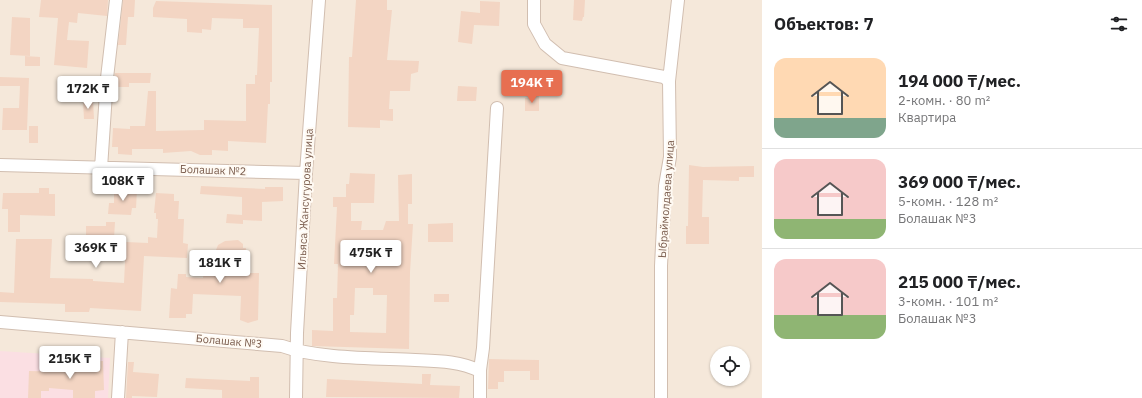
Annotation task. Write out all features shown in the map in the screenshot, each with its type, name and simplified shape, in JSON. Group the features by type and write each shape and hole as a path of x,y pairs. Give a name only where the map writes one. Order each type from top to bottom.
{"street":[{"path":"101,168 106,78 116,0"},
{"name":"Ильяса Жансугурова улица","path":"296,398 298,352 297,333 306,173 319,0"},
{"path":"534,0 534,24 545,44 562,58 664,77 669,81"},
{"name":"Ыбраймолдаева улица","path":"661,398 661,266 665,186 670,157 669,81 678,0"},
{"path":"480,398 480,370 483,348 497,108"},
{"name":"Болашак №2","path":"0,165 306,173"},
{"name":"Болашак №3","path":"0,322 282,346 298,352 458,362 480,370"},
{"path":"118,398 122,332"}],"shaded area":[{"path":"0,0 762,0 762,398 0,398"},
{"path":"0,351 110,358 108,398 0,398"}],"building":[{"path":"41,0 108,0 107,16 78,13 77,23 69,22 67,40 89,41 87,68 54,65 58,18 39,17"},
{"path":"123,0 135,0 134,17 128,17 126,45 118,45"},
{"path":"356,0 387,0 387,10 392,10 387,60 419,61 418,72 411,74 410,91 390,91 389,109 393,109 393,121 380,120 380,128 348,127 349,57 352,57"},
{"path":"574,0 585,0 584,17 582,21 573,20"},
{"path":"156,1 272,5 272,82 270,82 270,104 268,104 266,143 228,141 228,151 212,150 212,155 200,155 191,151 163,153 163,149 132,149 132,155 118,154 118,147 112,147 113,128 130,129 130,126 145,126 148,91 156,91 156,131 204,130 204,120 246,121 246,84 255,84 255,75 257,75 259,28 243,28 243,19 212,18 211,30 202,29 202,33 187,32 187,19 153,17 153,8"},
{"path":"480,1 500,2 499,26 474,25 472,44 458,42 461,11 480,13"},
{"path":"12,17 30,18 30,56 10,55"},
{"path":"25,56 40,57 40,66 25,66"},
{"path":"115,73 151,73 150,83 129,83 129,87 116,87"},
{"path":"0,77 29,78 27,130 2,130 3,108 19,108 20,86 0,86"},
{"path":"458,86 477,87 476,101 457,101"},
{"path":"539,95 539,111 525,111 525,98"},
{"path":"83,100 93,100 94,119 84,119"},
{"path":"29,126 38,126 38,143 29,143"},
{"path":"689,165 703,167 754,166 754,177 739,177 739,181 703,180 702,217 709,217 709,244 686,244 686,226 688,226"},
{"path":"350,173 375,174 374,203 351,203 351,221 362,221 361,230 383,230 386,221 399,221 398,175 412,174 412,204 408,204 408,224 413,224 410,272 409,349 312,346 312,330 333,331 333,298 337,298 338,264 334,264 337,207 333,207 333,197 346,197 346,184 349,184","holes":["355,288 373,288 373,295 387,295 386,333 350,332 350,315 354,315"]},
{"path":"201,186 265,189 265,187 283,187 283,201 262,202 262,221 243,220 243,224 226,223 227,214 242,215 242,197 200,194"},
{"path":"39,188 49,188 49,194 55,194 55,216 20,215 20,232 8,232 8,209 2,209 3,193 39,193"},
{"path":"114,188 137,189 136,208 132,208 131,215 108,214 109,203 114,203"},
{"path":"156,193 174,194 174,201 179,201 178,219 184,219 183,243 188,244 187,258 144,256 141,311 90,308 89,312 65,312 65,304 0,302 0,292 14,293 16,239 52,239 50,278 93,279 93,281 124,283 126,242 148,243 148,237 157,238 158,219 156,219 156,213 154,213"},
{"path":"106,222 115,222 114,238 122,238 121,248 86,246 86,226 106,226"},
{"path":"453,223 453,242 428,242 428,224"},
{"path":"238,240 243,244 243,248 246,248 245,273 259,273 258,320 248,323 240,320 241,296 193,294 192,314 186,314 186,318 169,318 171,288 177,289 178,274 186,274 186,277 203,278 204,271 215,271 216,250 218,245 225,241"},
{"path":"434,294 449,294 449,302 434,302"},
{"path":"489,359 539,360 539,380 530,380 530,371 504,371 504,382 498,382 498,389 488,389"},
{"path":"103,361 104,390 95,391 95,398 73,398 73,390 49,388 49,391 41,391 41,398 28,398 29,371 73,372 73,362"},
{"path":"128,362 134,362 133,372 159,374 157,397 132,396 132,398 126,398"},
{"path":"422,374 431,374 430,385 460,386 459,398 326,397 327,379 422,384"},
{"path":"250,377 259,377 259,398 222,398 222,390 185,388 186,378 250,381"}]}
